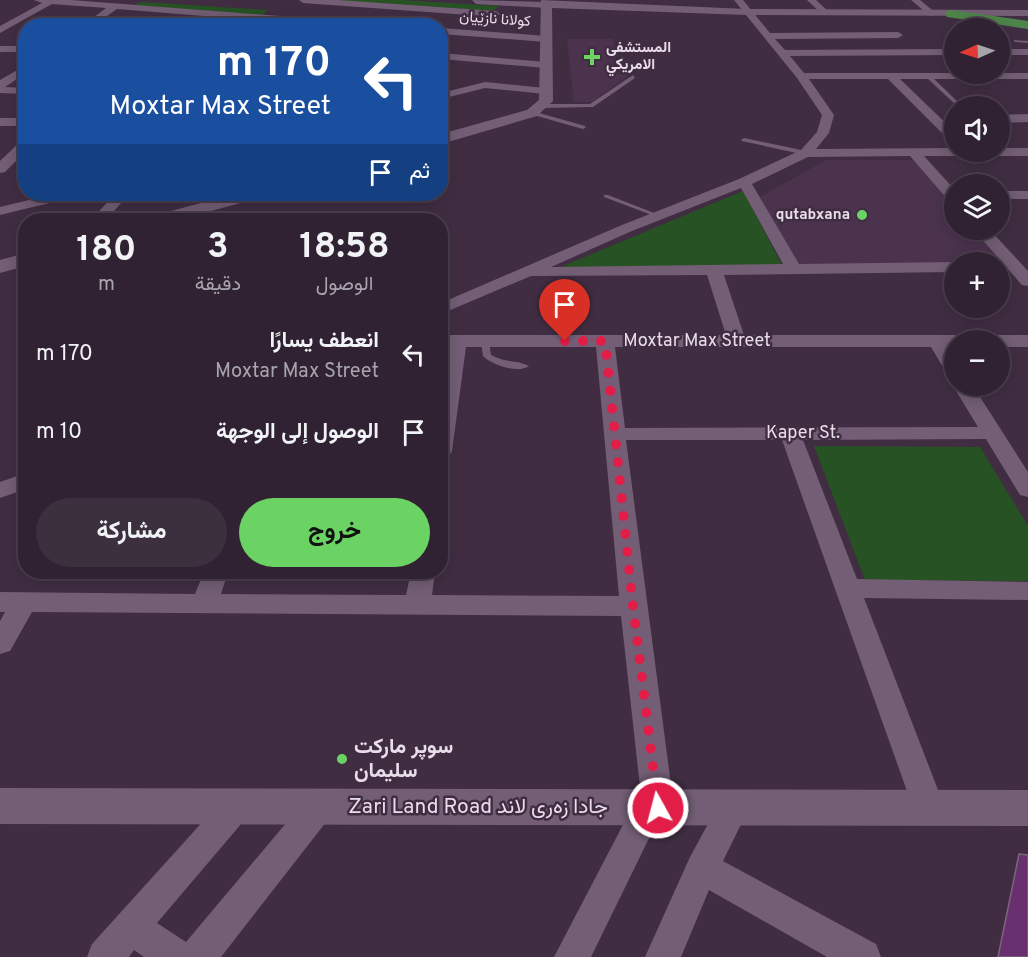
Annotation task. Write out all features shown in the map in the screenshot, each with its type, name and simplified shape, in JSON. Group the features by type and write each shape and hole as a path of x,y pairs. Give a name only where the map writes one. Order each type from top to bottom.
{"main road":[{"path":"1007,0 1028,13"},
{"path":"952,14 1028,25"}],"street":[{"path":"38,0 247,18"},
{"path":"99,18 118,6 136,0"},
{"path":"155,0 278,9 271,18"},
{"path":"303,0 496,14"},
{"path":"469,0 510,3 634,4 747,12 1028,13"},
{"path":"738,0 801,76 828,115 823,133 806,153"},
{"path":"811,0 826,13"},
{"path":"915,0 933,14"},
{"path":"21,18 51,1"},
{"path":"448,137 537,109 546,101 546,2"},
{"path":"472,33 510,3"},
{"path":"0,30 18,20"},
{"name":"کولانا نازێیان","path":"448,31 546,39"},
{"path":"767,36 898,35"},
{"path":"0,49 18,49"},
{"path":"781,53 944,52"},
{"path":"1010,52 1028,52"},
{"path":"448,57 546,65"},
{"path":"1010,57 1028,68"},
{"path":"0,86 18,74"},
{"path":"801,76 1028,76"},
{"path":"891,76 944,129"},
{"path":"452,82 545,91"},
{"path":"448,94 485,85"},
{"path":"0,90 18,91"},
{"path":"1010,118 1028,118"},
{"path":"933,119 944,119"},
{"path":"0,122 18,122"},
{"path":"0,169 18,151"},
{"path":"913,152 944,186"},
{"path":"448,306 744,182 806,153 944,152"},
{"path":"1010,152 1028,152"},
{"path":"0,169 18,166"},
{"path":"744,182 793,268"},
{"path":"1010,195 1028,195"},
{"path":"0,211 41,201"},
{"path":"104,213 116,201"},
{"path":"181,213 218,201"},
{"path":"0,267 18,261"},
{"path":"526,272 944,267"},
{"path":"1010,268 1028,280"},
{"path":"714,270 737,341"},
{"name":"Moxtar Max Street","path":"449,341 944,341"},
{"path":"572,957 653,808 605,341"},
{"path":"1010,341 1028,341"},
{"path":"969,396 1028,490"},
{"name":"Kaper St.","path":"615,434 992,433"},
{"path":"790,434 929,808"},
{"path":"0,491 18,483"},
{"path":"204,604 213,579"},
{"path":"417,605 422,579"},
{"path":"846,588 1028,591"},
{"path":"0,644 12,602 633,606"},
{"name":"Zari Land Road جادا زەری لاند","path":"0,806 1028,808"},
{"path":"105,957 236,807"},
{"path":"198,957 319,807"},
{"path":"663,957 702,868 733,808"},
{"path":"702,868 863,957"},
{"path":"131,927 176,957"}],"lane":[{"path":"1015,41 1028,42"},
{"path":"928,76 949,96"},
{"path":"537,109 591,106 633,77"},
{"path":"537,109 583,128"},
{"path":"744,140 806,153"},
{"path":"606,196 659,216"},
{"path":"485,341 487,356 494,361 502,365 525,366"}],"shaded area":[{"name":"المستشفى الامريكي","path":"567,39 613,39 618,74 629,75 592,102 574,102"},
{"name":"qutabxana","path":"826,160 918,160 944,189 944,240 990,240 1001,252 944,252 944,262 795,266 760,197"}],"green space":[{"path":"320,0 402,0 499,6 493,11"},
{"path":"141,2 269,10 261,15 132,6"},
{"path":"743,191 782,265 556,269"},
{"path":"814,446 980,447 1028,526 1028,581 865,580"}],"building":[{"path":"1019,854 1028,855 1028,957 998,957"}],"place":[{"name":"المستشفى الامريكي","path":"592,57"},
{"name":"qutabxana","path":"862,215"},
{"name":"سوپر ماركت سليمان","path":"342,759"}],"route":[{"path":"565,341 605,341 633,606 658,808"}]}
